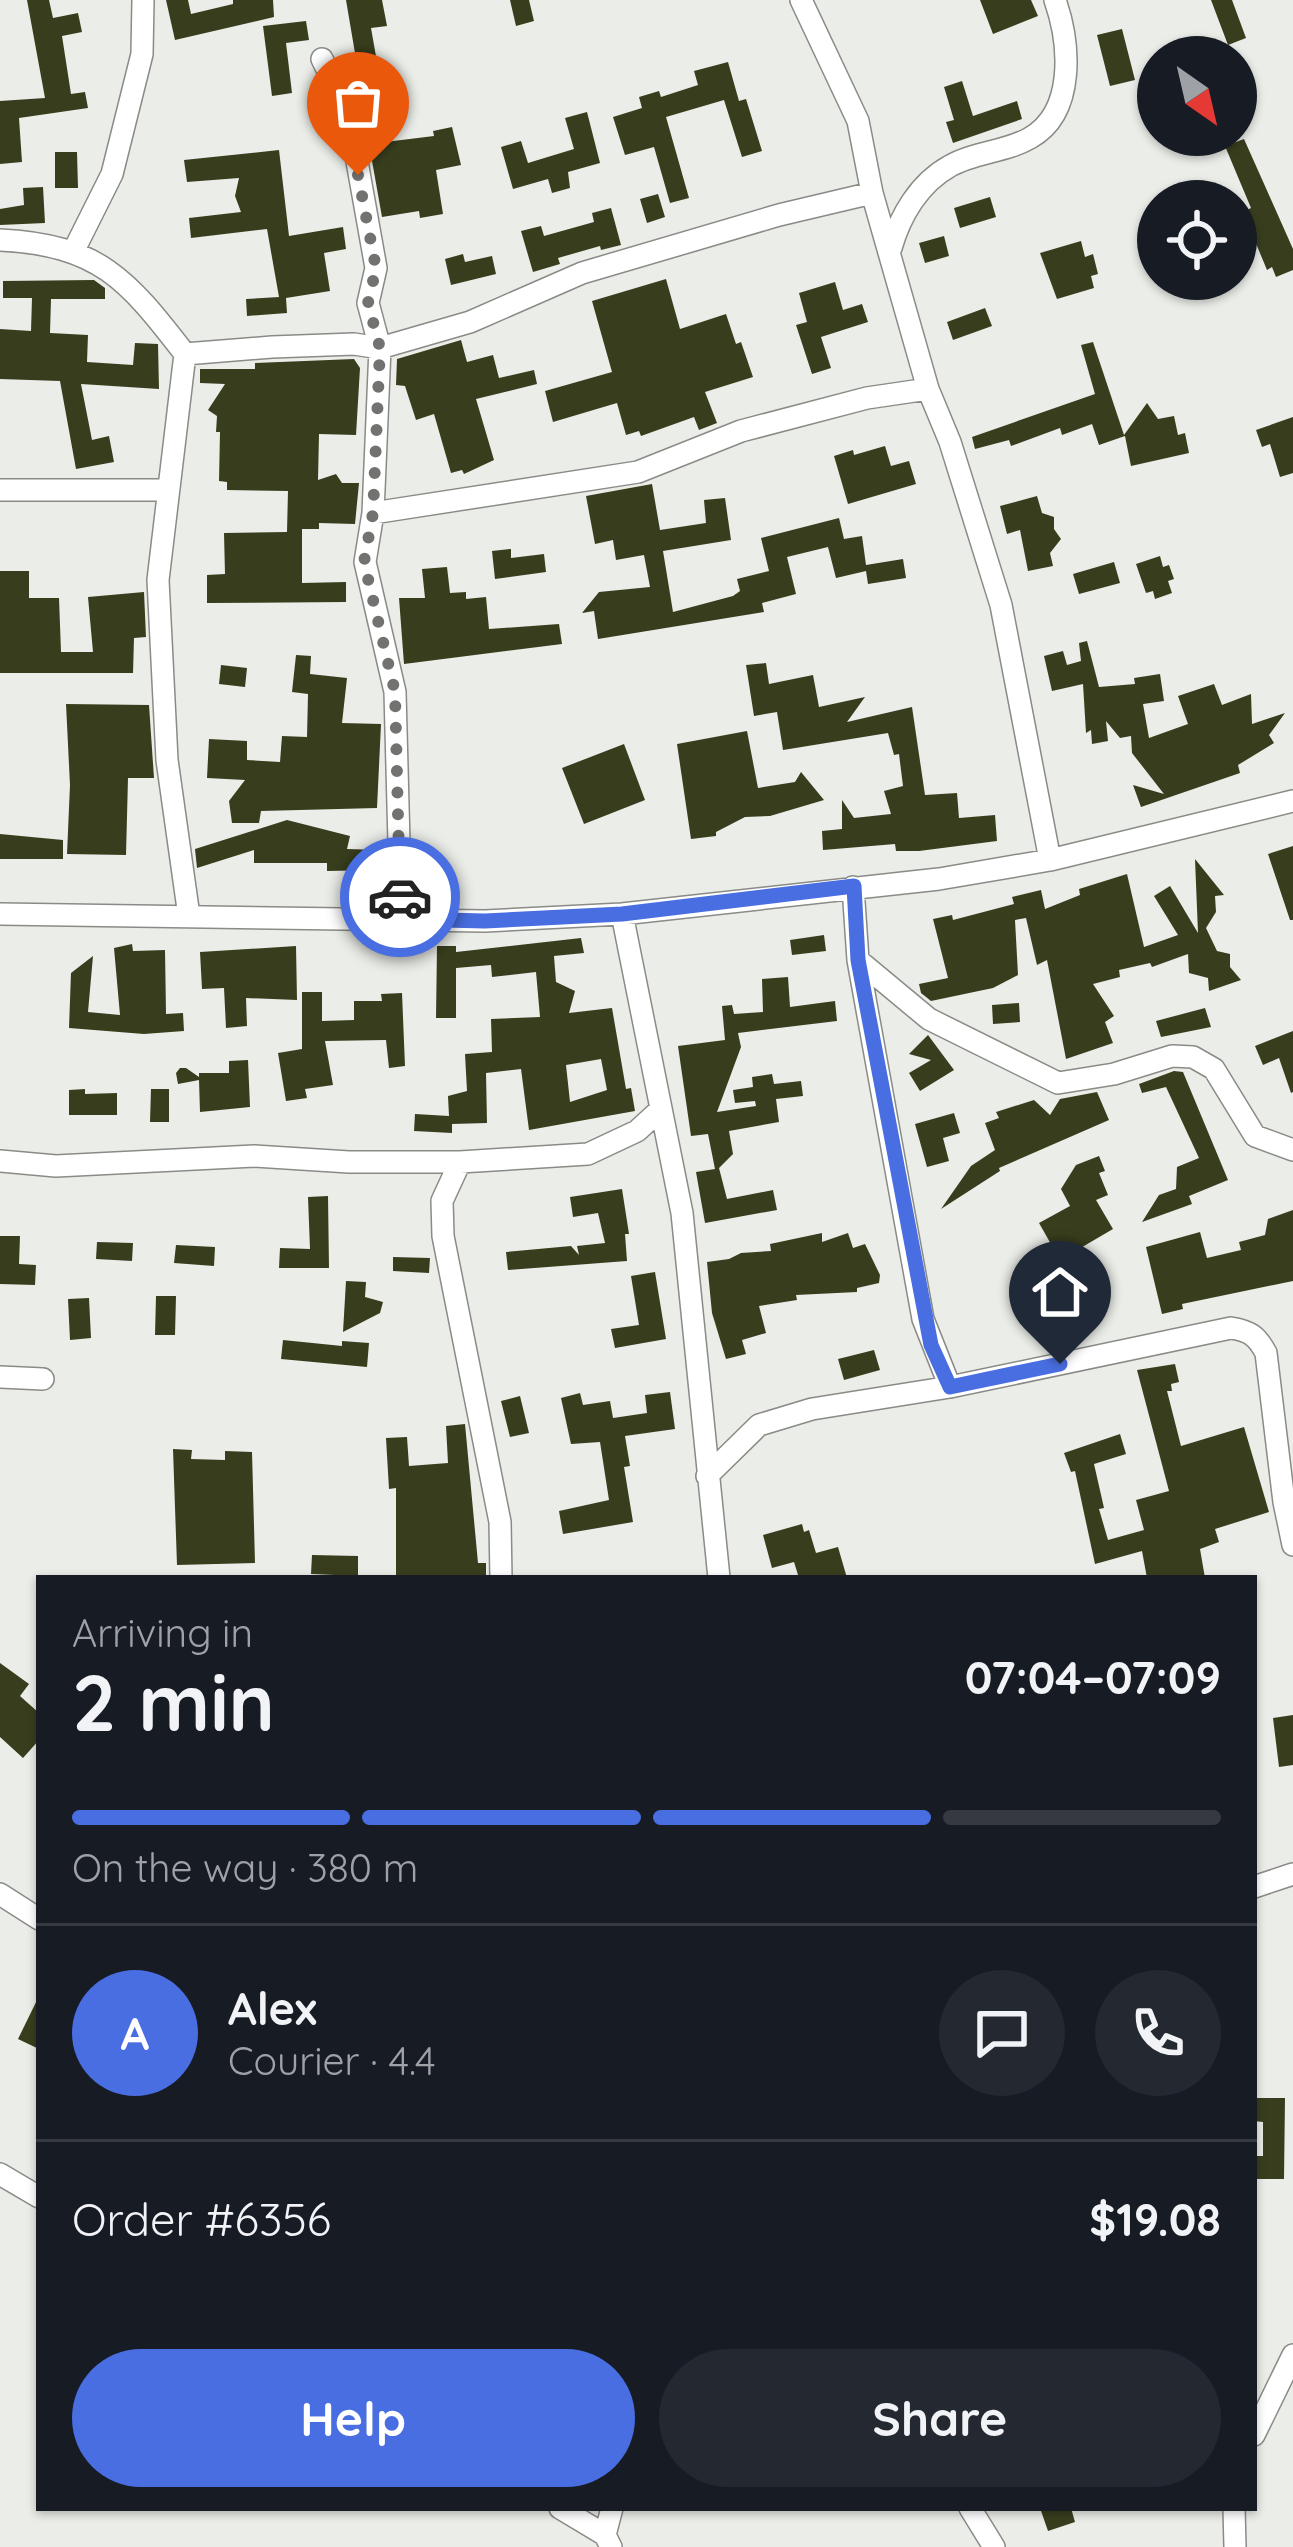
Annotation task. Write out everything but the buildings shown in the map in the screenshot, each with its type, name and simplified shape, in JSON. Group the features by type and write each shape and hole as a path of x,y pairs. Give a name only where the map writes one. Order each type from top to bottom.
{"street":[{"path":"74,250 112,174 142,54 143,0"},
{"path":"800,0 858,121 872,193 928,388 963,480 1001,604 1050,860"},
{"path":"890,252 900,219 925,186 950,165 1033,137 1054,116 1066,82 1063,23 1055,0"},
{"path":"322,59 348,111 376,268 368,303 380,348 373,513 364,562 395,692 401,919"},
{"path":"185,354 354,344 380,348 470,322 582,273 778,215 872,193"},
{"path":"0,240 41,242 74,250 100,264 133,292 185,354 158,580 166,760 189,916"},
{"path":"373,513 638,472 741,431 867,398 928,388"},
{"path":"0,490 168,490"},
{"path":"0,914 485,921 622,914 939,879 1050,860 1293,801"},
{"path":"854,886 858,960 923,1319 950,1387"},
{"path":"622,914 682,1213 719,1575"},
{"path":"858,960 928,1019 1058,1083 1114,1074 1172,1056 1193,1058 1214,1069 1255,1136 1293,1150"},
{"path":"0,1161 56,1166 254,1156 460,1162 588,1154 638,1131 661,1109"},
{"path":"460,1162 442,1201 442,1236 500,1522 501,1575"},
{"path":"707,1476 758,1425 812,1409 950,1387 1231,1328 1258,1337 1266,1353 1293,1545"},
{"path":"0,1377 43,1379"},
{"path":"1257,1886 1293,1874"},
{"path":"0,1894 36,1917"},
{"path":"0,2174 36,2195"},
{"path":"1257,2428 1293,2355"},
{"path":"564,2511 608,2541 611,2511"},
{"path":"972,2511 994,2547"},
{"path":"1234,2511 1235,2547"}],"way so far":[{"path":"358,175 376,268 368,303 380,348 373,513 364,562 395,692 400,897"}],"route":[{"path":"400,897 401,919 485,921 622,914 854,886 858,960 931,1345 950,1387 1060,1364"}]}
